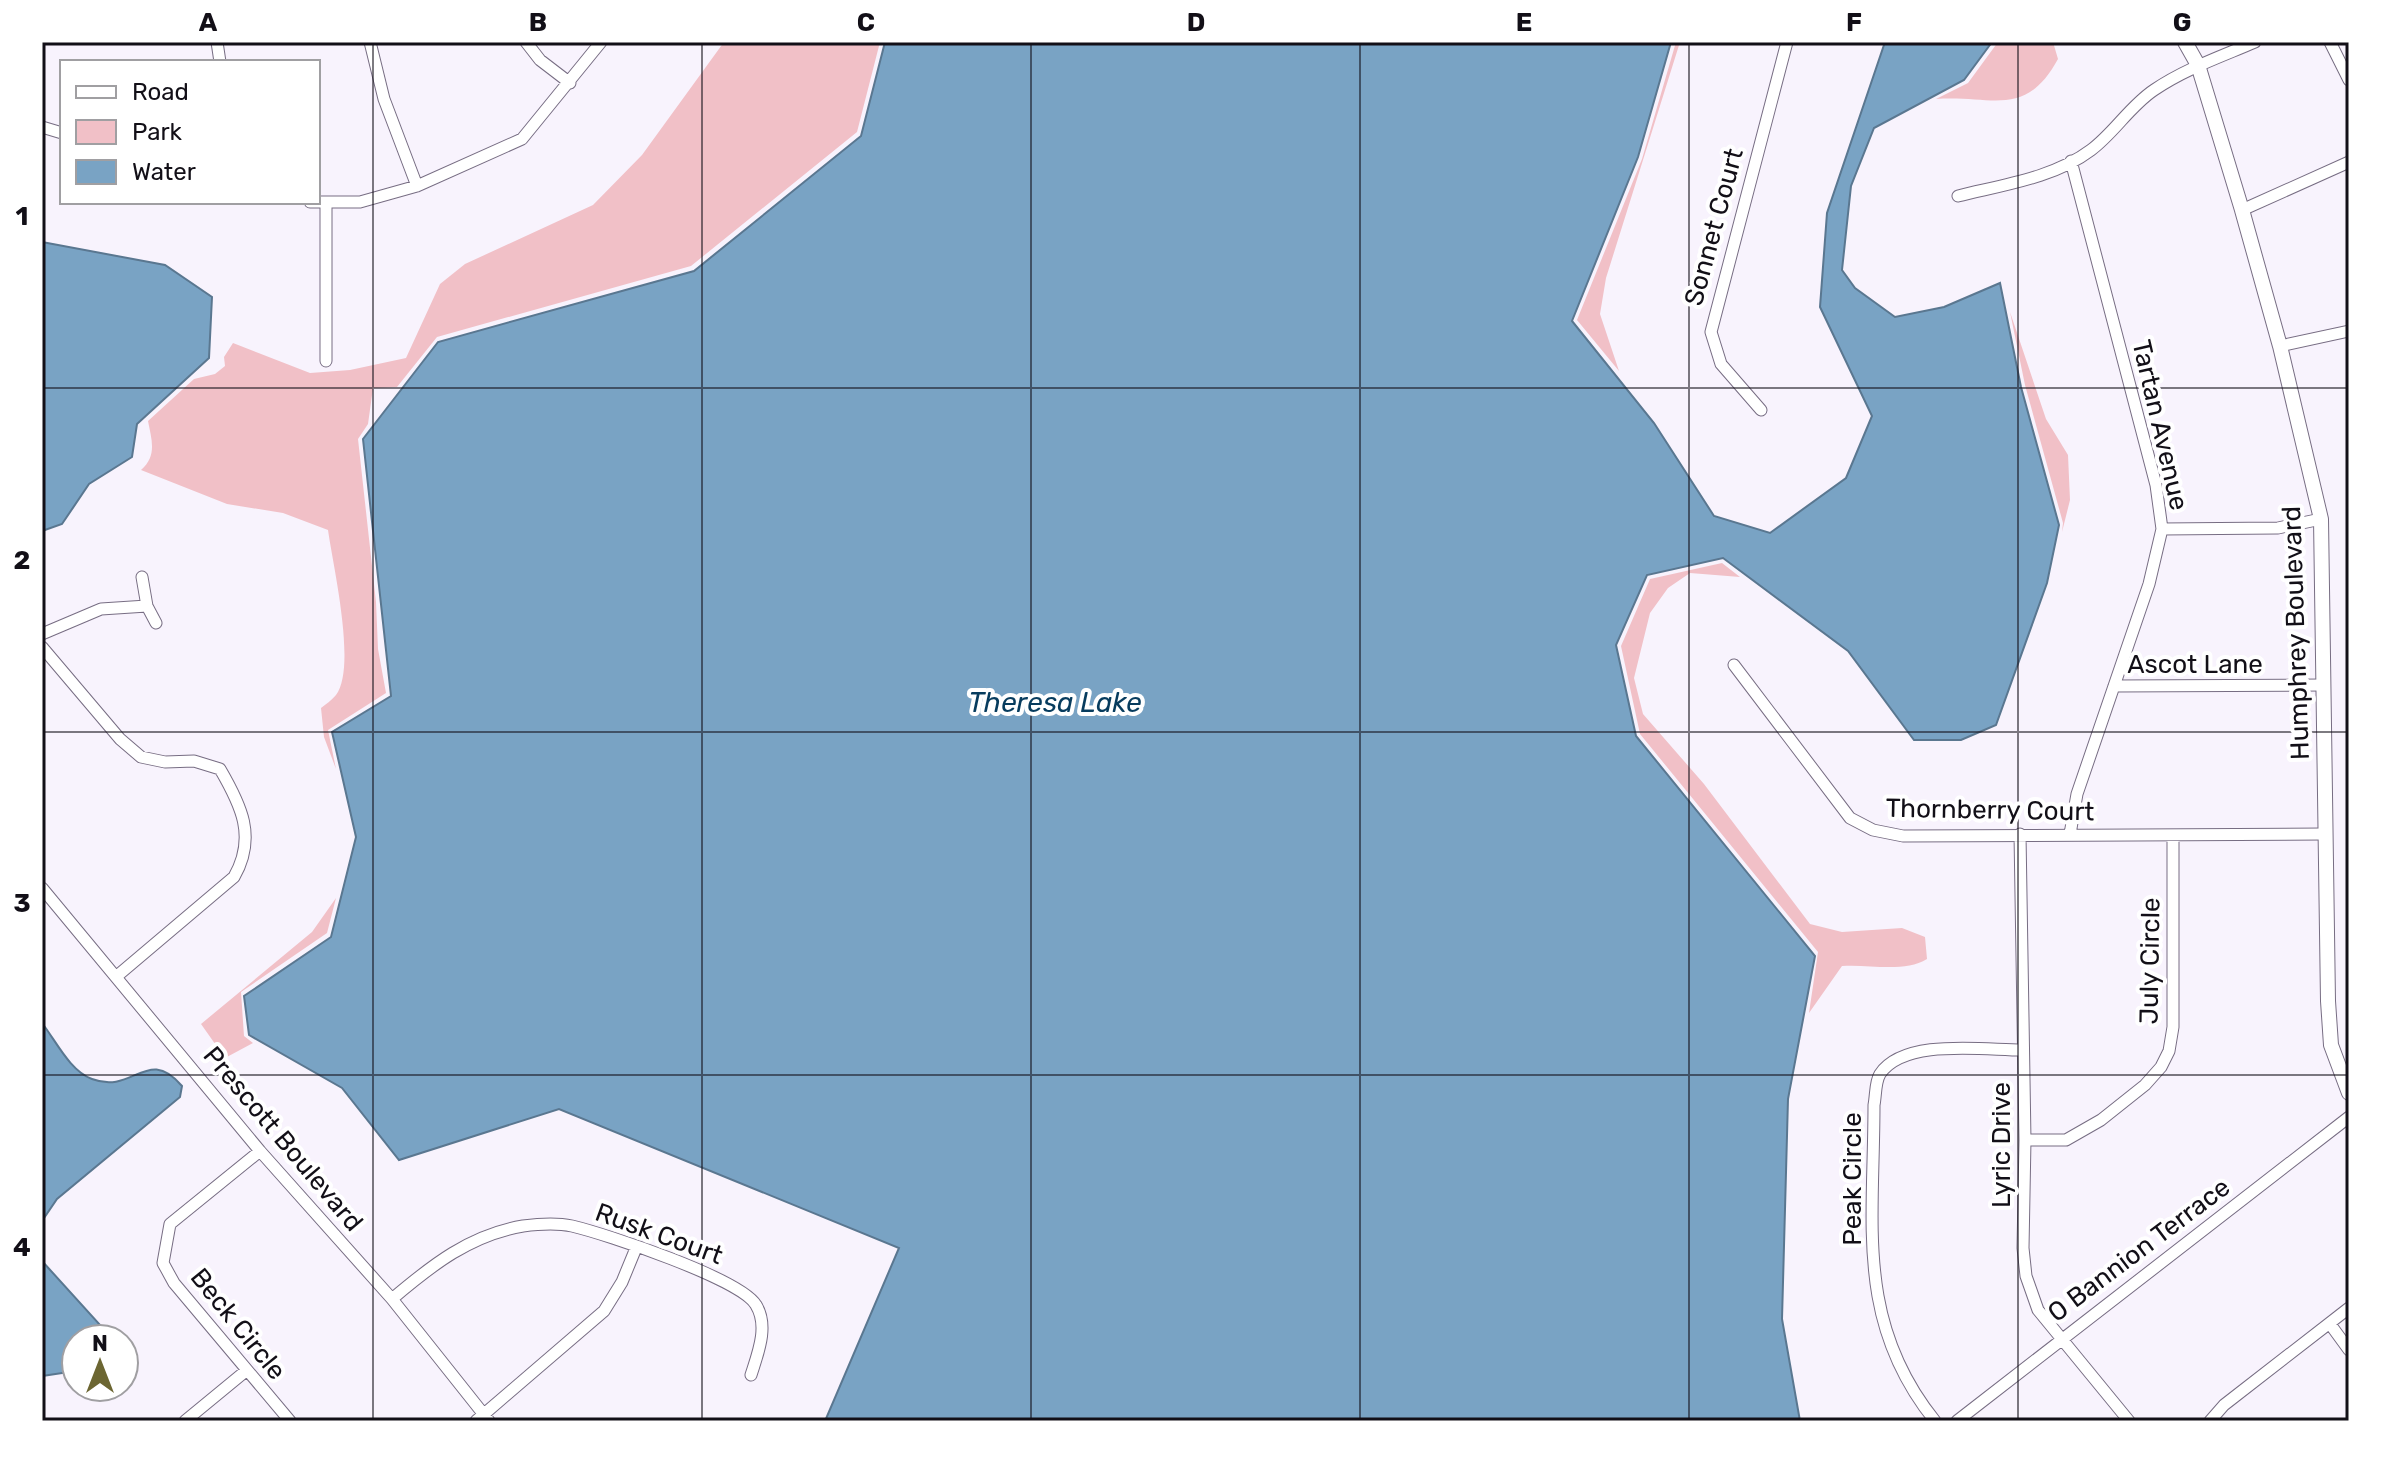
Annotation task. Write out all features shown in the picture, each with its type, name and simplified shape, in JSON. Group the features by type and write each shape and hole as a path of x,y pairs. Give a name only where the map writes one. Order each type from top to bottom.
{"street":[{"path":"370,42 384,99 417,186"},
{"path":"526,42 540,60 570,83"},
{"path":"320,203 360,202 417,186 522,139 601,42"},
{"name":"Sonnet Court","path":"1761,410 1721,364 1714,351 1712,317 1787,42"},
{"name":"Humphrey Boulevard","path":"2185,42 2198,65 2242,210 2280,346 2321,519 2324,834 2331,1045 2349,1093"},
{"path":"1958,196 2038,176 2071,161 2093,149 2152,91 2198,65 2255,42"},
{"path":"2330,42 2349,80"},
{"name":"Tartan Avenue","path":"2070,834 2077,794 2149,584 2162,529 2156,485 2071,161"},
{"path":"2242,210 2349,162"},
{"path":"326,204 326,361"},
{"path":"2280,346 2349,331"},
{"path":"2162,529 2278,528 2321,519"},
{"path":"142,577 147,606 156,623"},
{"path":"42,634 101,609 147,606"},
{"path":"42,647 120,739 141,757 165,762 194,761 220,769 238,801 247,828 245,858 234,877 117,976"},
{"name":"Thornberry Court","path":"1734,665 1850,818 1873,830 1903,836 2324,834"},
{"name":"Ascot Lane","path":"2114,686 2324,685"},
{"name":"Lyric Drive","path":"2020,834 2025,1140 2023,1248 2026,1276 2038,1310 2129,1421"},
{"name":"July Circle","path":"2025,1140 2066,1140 2101,1120 2145,1085 2165,1059 2173,1027 2173,836"},
{"name":"Prescott Boulevard","path":"42,888 260,1151 392,1299 483,1419"},
{"name":"Peak Circle","path":"1935,1421 1911,1391 1897,1366 1876,1296 1874,1105 1878,1077 1894,1058 1918,1051 2022,1050"},
{"name":"O Bannion Terrace","path":"1957,1421 2060,1338 2349,1117"},
{"name":"Beck Circle","path":"260,1151 170,1224 163,1263 174,1283 290,1421"},
{"name":"Rusk Court","path":"392,1299 441,1256 487,1236 525,1226 568,1225 736,1285 755,1303 763,1323 751,1375"},
{"path":"483,1419 604,1311 622,1282 636,1248"},
{"path":"2210,1421 2224,1405 2349,1308"},
{"path":"2330,1324 2349,1350"},
{"path":"185,1421 247,1370"}],"green space":[{"path":"724,42 880,42 857,132 691,266 437,337 397,387 373,388 368,424 358,439 376,602 378,649 386,693 328,730 336,769 324,737 321,708 336,695 342,681 344,662 342,616 328,530 283,513 227,504 141,470 151,454 148,421 194,379 215,374 225,366 224,357 233,343 310,373 350,370 406,358 440,284 465,264 593,205 642,155"},
{"path":"1676,42 1680,42 1606,278 1600,314 1619,371 1577,320 1642,159"},
{"path":"1998,42 2053,42 2058,59 2046,78 2020,97 2006,100 1936,99 1968,83"},
{"path":"2010,312 2046,419 2068,455 2070,500 2062,532 2063,523 2025,385"},
{"path":"1722,563 1740,577 1690,573 1668,588 1650,613 1634,678 1643,714 1704,784 1810,924 1842,932 1902,928 1925,937 1927,959 1918,963 1897,967 1842,966 1809,1013 1818,952 1640,734 1621,646 1650,579"},
{"path":"336,898 327,933 241,992 244,1036 253,1043 225,1058 201,1024 312,932"}],"water":[{"name":"Theresa Lake","path":"885,42 1671,42 1638,157 1572,321 1654,423 1714,516 1770,533 1846,478 1872,416 1820,307 1827,213 1885,42 1992,42 1964,80 1874,128 1851,186 1842,270 1855,288 1895,317 1944,307 2000,283 2021,387 2059,525 2047,583 1996,725 1961,740 1914,740 1848,651 1723,558 1647,575 1616,645 1636,736 1815,956 1788,1099 1782,1319 1800,1421 825,1421 899,1248 559,1109 399,1160 342,1088 249,1035 244,996 331,937 356,837 332,732 391,696 363,439 438,342 694,271 861,136"},
{"path":"42,242 165,265 212,297 209,358 137,424 132,457 89,484 62,524 42,531"},
{"path":"42,1023 70,1063 92,1079 119,1081 149,1070 159,1070 182,1086 180,1097 57,1199 42,1221"},
{"path":"42,1261 98,1323 60,1323 60,1373 42,1376"}]}
